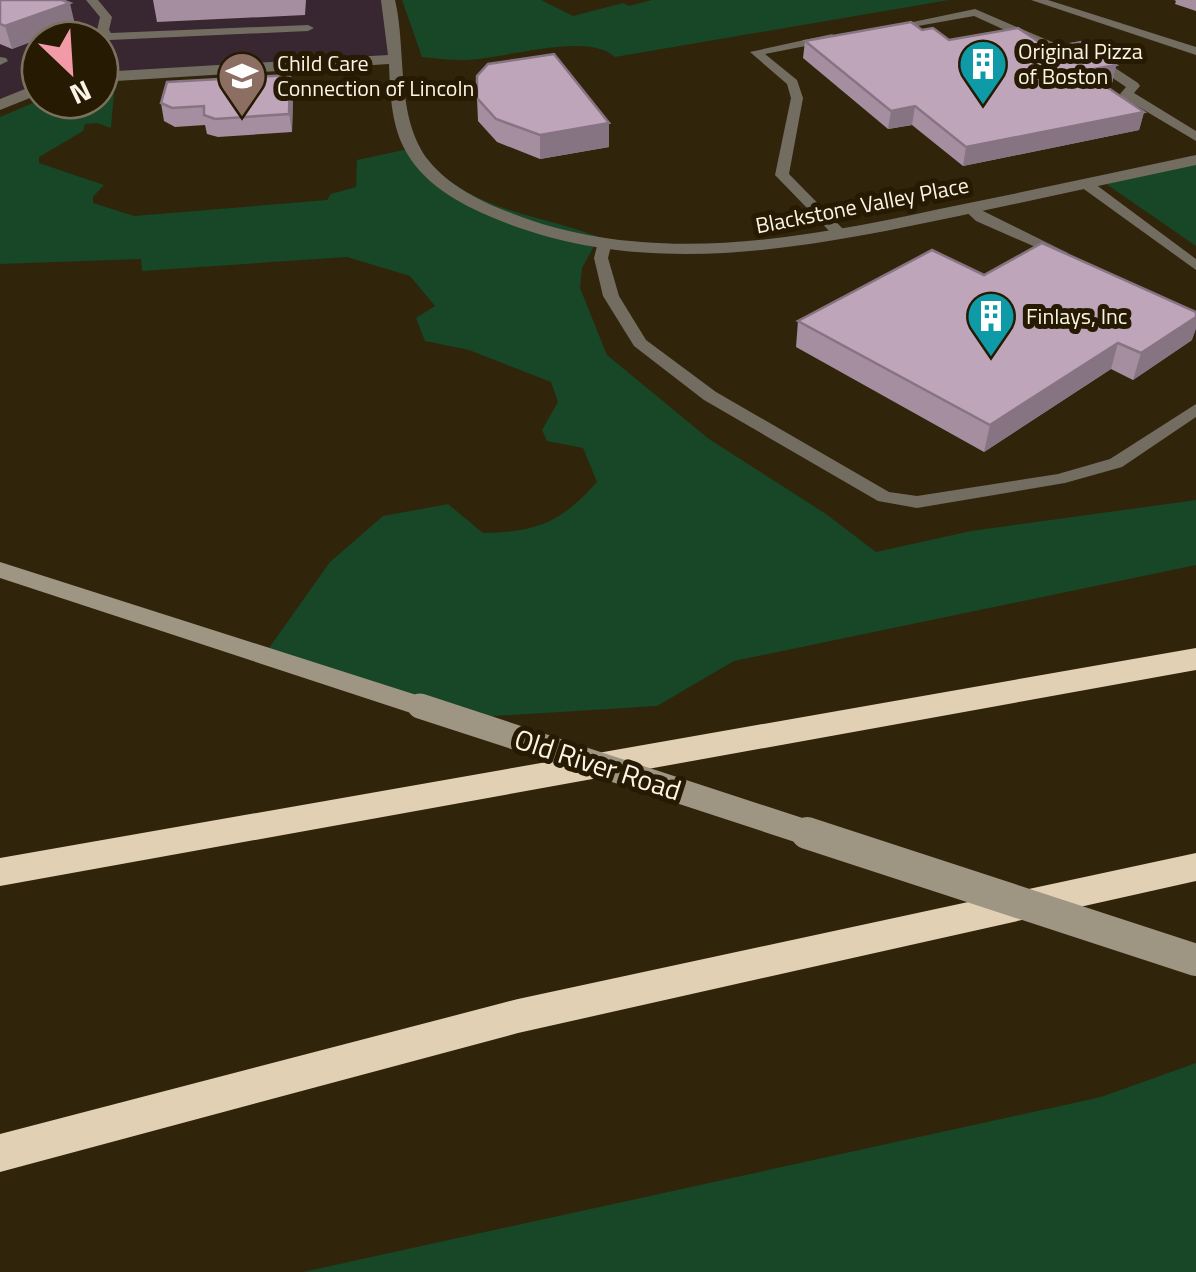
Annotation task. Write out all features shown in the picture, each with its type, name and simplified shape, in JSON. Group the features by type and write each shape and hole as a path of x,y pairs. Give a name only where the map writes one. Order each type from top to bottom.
{"highway":[{"path":"0,872 1196,659"},
{"path":"0,1153 518,1016 1196,866"}],"main road":[{"name":"Old River Road","path":"0,570 1196,960"}],"street":[{"name":"Blackstone Valley Place","path":"388,0 407,136 422,163 464,198 514,220 605,242 724,251 840,235 1196,160"},
{"path":"120,76 396,60"}],"lane":[{"path":"92,0 105,20"},
{"path":"1037,0 1196,51"},
{"path":"884,29 975,12 1055,48 1087,55 1134,86 1126,94 1196,137"},
{"path":"120,38 308,28"},
{"path":"840,235 782,176 797,98 793,83 756,52 848,35"},
{"path":"1086,184 1196,266"},
{"path":"969,208 980,218 1082,262"},
{"path":"605,242 602,258 611,296 640,343 710,396 884,497 916,502 1078,474 1116,463 1196,410"}],"shaded area":[{"path":"0,0 387,0 396,57 120,75 120,20 20,20 20,96 8,101 0,97"}],"green space":[{"path":"402,0 541,0 573,16 652,0 949,0 615,57 602,49 564,46 461,60 422,57"},
{"path":"20,108 20,120 112,120 111,128 85,124 83,131 39,157 39,163 104,185 93,197 93,203 134,216 327,200 331,194 356,187 357,160 413,148 435,170 478,198 599,237 582,268 580,288 607,355 709,439 826,514 876,552 971,531 1196,500 1196,565 734,661 657,706 495,716 481,721 269,648 330,562 383,516 448,504 483,533 534,527 572,507 597,482 583,448 547,441 542,430 558,402 551,382 469,350 425,341 416,318 435,306 410,276 347,257 142,271 141,259 0,264 0,117"},
{"path":"1196,156 1196,246 1099,179"},
{"path":"1196,1063 1196,1272 303,1272 1101,1097"}],"building":[{"path":"0,0 70,3 5,26 0,24"},
{"name":"Original Pizza of Boston","path":"911,22 922,30 933,28 949,40 1018,28 1048,48 1081,42 1116,65 1083,71 1144,112 966,147 915,106 891,111 805,41"},
{"path":"554,54 609,123 540,135 496,119 477,98 477,76 488,64"},
{"path":"290,75 289,114 215,119 204,115 204,106 172,108 161,103 167,82"},
{"name":"Finlays, Inc","path":"1042,243 1196,312 1196,317 1141,353 1118,343 990,425 798,321 932,250 984,275"}],"place":[{"name":"Original Pizza of Boston","path":"983,106"},
{"name":"Child Care Connection of Lincoln","path":"242,118"},
{"name":"Finlays, Inc","path":"991,358"}]}
